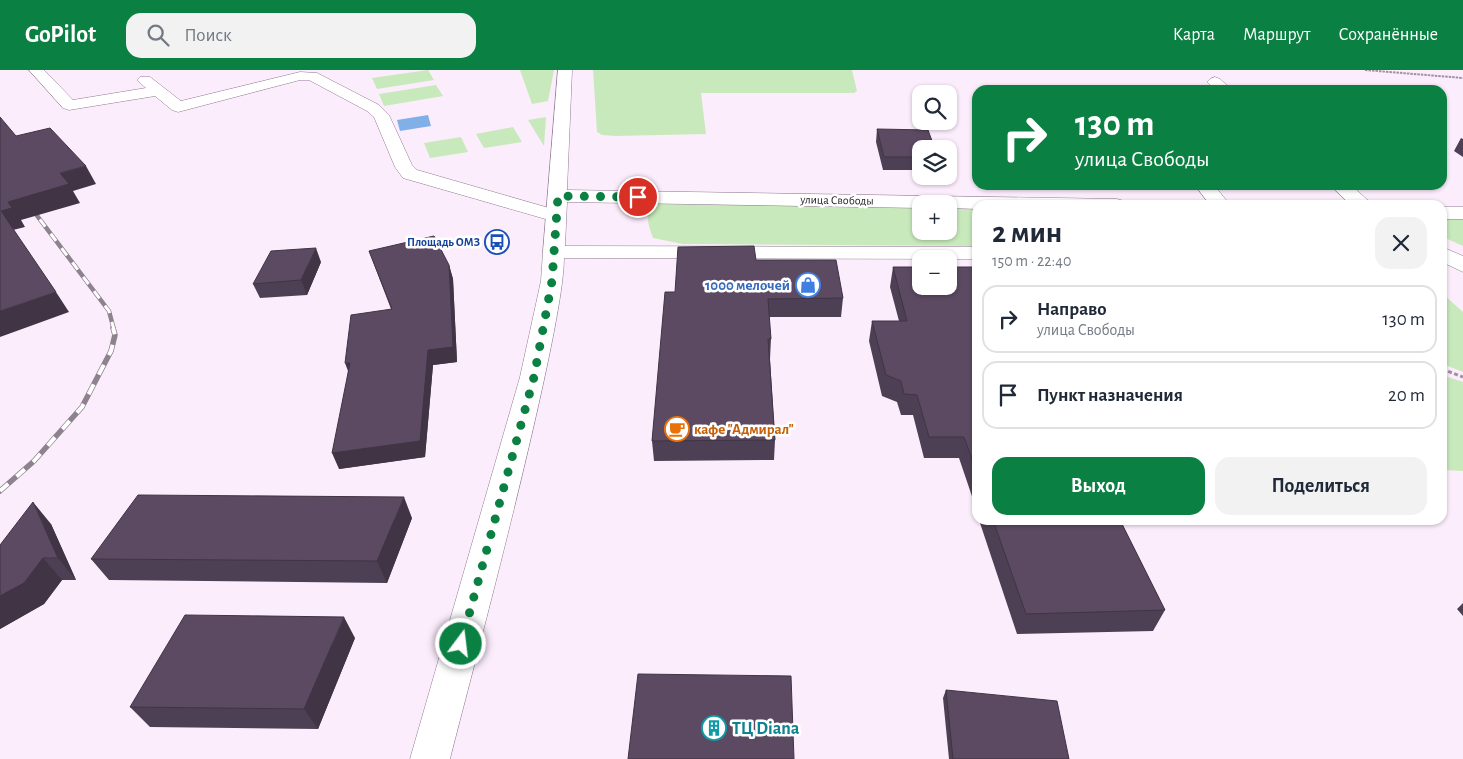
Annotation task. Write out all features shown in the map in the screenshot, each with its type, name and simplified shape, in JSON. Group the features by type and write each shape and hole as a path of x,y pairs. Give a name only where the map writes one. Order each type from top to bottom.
{"main road":[{"path":"36,70 69,105 152,86 178,107 300,76 312,76 381,114 404,167 410,174 556,216"},
{"path":"430,759 534,377 552,281 565,70"},
{"path":"1208,190 1216,200"},
{"path":"1345,190 1357,200"},
{"name":"улица Свободы","path":"558,196 972,203"},
{"path":"1447,212 1463,213"},
{"path":"554,252 972,253"}],"path":[{"path":"1365,70 1463,78"},
{"path":"1447,371 1463,377"}],"green space":[{"path":"428,70 434,80 377,89 372,78"},
{"path":"520,70 554,70 548,101 532,104"},
{"path":"593,70 852,70 857,91 854,93 701,93 706,134 602,135 597,132"},
{"path":"436,85 443,96 384,106 379,94"},
{"path":"546,117 544,146 528,120"},
{"path":"513,127 522,142 484,148 476,134"},
{"path":"461,137 468,152 430,158 424,143"},
{"path":"655,204 912,207 912,240 957,240 957,208 972,208 972,246 683,244 653,238 647,211 648,207"},
{"path":"1447,217 1463,218 1463,246 1447,239"},
{"path":"1447,298 1463,312 1463,372 1447,366"},
{"path":"1447,377 1463,382 1463,471 1447,470"}],"water":[{"path":"428,115 431,126 400,131 397,120"}],"building":[{"path":"0,117 16,136 50,128 86,166 60,173 69,184 8,202 12,208 1,211 56,292 0,311"},
{"path":"877,129 928,130 932,140 912,140 912,157 884,157"},
{"path":"434,236 449,265 453,347 428,350 420,441 332,453 350,363 345,363 351,315 392,309 369,251"},
{"path":"754,246 756,260 836,260 843,298 768,299 771,339 768,339 775,440 652,441 665,292 675,292 678,247"},
{"path":"316,248 301,280 253,284 271,251"},
{"path":"893,267 912,267 912,295 957,295 957,267 972,267 972,459 964,437 929,437 917,395 904,394 901,381 886,375 872,321 907,321"},
{"path":"138,495 404,497 377,561 91,559"},
{"path":"33,502 58,558 43,558 24,583 0,596 0,545"},
{"path":"995,525 1122,525 1165,610 1026,614"},
{"path":"185,615 344,617 304,709 130,707"},
{"name":"ТЦ Diana","path":"638,674 791,676 794,759 628,759"},
{"path":"946,690 1057,701 1069,759 953,759"}],"railway":[{"path":"29,205 109,311 114,330"},
{"path":"0,491 34,461 82,407 111,351 115,335 113,328"}],"place":[{"name":"Площадь ОМЗ","path":"497,242"},
{"name":"1000 мелочей","path":"808,285"},
{"name":"кафе \"Адмирал\"","path":"677,429"},
{"name":"ТЦ Diana","path":"714,728"}],"route":[{"path":"461,644 534,377 552,281 558,196 638,197"}]}
